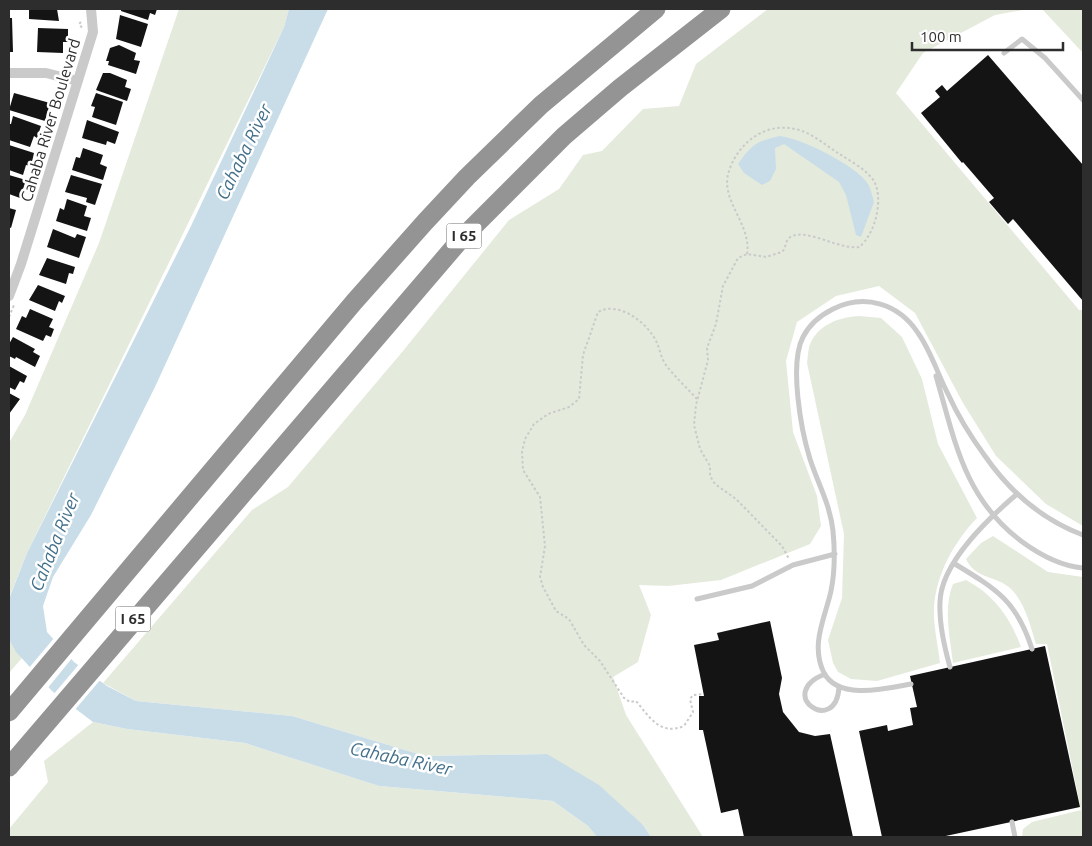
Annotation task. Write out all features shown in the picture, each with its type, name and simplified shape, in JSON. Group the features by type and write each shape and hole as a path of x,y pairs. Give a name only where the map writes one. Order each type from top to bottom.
{"highway":[{"name":"I 65","path":"9,712 389,262 466,177 578,72 656,9"},
{"name":"I 65","path":"9,767 239,496 461,239 513,185 620,88 721,9"}],"street":[{"name":"Cahaba River Boulevard","path":"9,296 21,264 93,32 91,9"},
{"path":"9,73 46,73 78,80"}],"lane":[{"path":"1004,53 1022,39 1045,58 1083,100"},
{"path":"911,684 878,690 839,687 825,674 819,658 819,632 831,591 835,554 830,511 810,459 802,425 797,390 798,358 802,338 814,321 832,309 849,303 872,301 897,310 918,333 949,397 985,457 1017,494 1050,518 1083,535"},
{"path":"932,361 956,448 978,497 992,516 1032,550 1052,561 1083,568"},
{"path":"950,667 941,628 940,600 945,582 955,564 992,516 1017,494"},
{"path":"697,599 752,586 793,565 835,554"},
{"path":"955,564 984,582 1009,603 1025,627 1032,649"},
{"path":"825,674 814,678 806,686 805,697 811,707 822,711 832,707 839,698 839,687"},
{"path":"1012,822 1015,837"}],"path":[{"path":"747,254 748,242 745,230 729,196 727,178 740,149 757,134 784,128 807,133 856,165 873,180 878,198 876,214 869,237 859,247 840,247 813,236 800,234 788,240 782,252 766,256 747,254 738,258 723,286 716,324 710,336 708,360 697,399 694,425 700,449 710,466 710,476 715,484 736,499 782,546 793,565"},
{"path":"697,399 665,363 657,342 643,324 626,313 611,308 604,308 598,312 583,355 579,399 569,407 548,414 534,424 525,439 522,452 523,470 540,497 545,546 540,577 556,610 569,619 584,645 600,662 624,698 630,702 636,701 644,714 655,724 669,728 684,726 693,712 690,699 694,695 703,694"}],"shaded area":[{"path":"179,9 289,9 284,27 27,553 9,598 9,443 25,415 99,243"},
{"path":"768,9 1028,9 995,15 923,53 896,93 1079,310 1083,310 1083,526 1046,504 996,456 963,403 915,313 879,286 836,296 797,322 786,361 793,432 817,496 821,526 810,544 721,580 668,586 639,585 651,615 638,662 613,677 626,715 703,837 651,837 643,825 547,754 425,756 292,716 136,701 103,683 252,510 288,487 403,351 509,220 559,189 583,155 602,151 643,109 679,106 696,64"},
{"path":"1042,9 1083,9 1083,53"},
{"path":"859,316 881,318 902,337 922,379 938,444 977,518 954,548 938,583 934,615 940,663 877,681 851,679 838,672 833,663 828,640 842,598 844,534 807,363 810,344 819,331 838,320"},
{"path":"993,536 1048,572 1083,577 1082,837 1022,837 1023,829 1032,822 1081,810 1047,644 1036,644 1020,600 1010,588 999,581 980,574 966,559 981,543"},
{"path":"966,580 985,593 1000,608 1012,626 1021,647 953,663 948,623 948,603 953,584"},
{"path":"9,639 22,658 9,673"},
{"path":"93,722 127,729 245,743 379,786 553,801 588,826 597,837 9,837 9,829 48,782 44,761"}],"water":[{"name":"Cahaba River","path":"289,9 328,9 155,387 91,515 53,577 43,606 47,632 74,662 107,686 136,701 292,716 425,756 547,754 599,785 643,825 651,837 597,837 588,826 553,801 379,786 245,743 127,729 93,722 52,691 16,652 9,639 9,599 27,553 191,226 284,27"},
{"path":"780,136 814,147 841,161 853,169 868,184 874,202 861,237 856,235 846,195 839,182 784,144 775,148 776,169 770,181 762,185 744,173 738,164 747,152 760,142"}],"pier":[{"path":"55,637 73,657 47,689 28,669"},
{"path":"80,663 101,679 74,711 53,695"}],"building":[{"path":"29,9 57,9 59,21 29,19"},
{"path":"121,9 157,9 155,15 150,13 148,20 121,11"},
{"path":"120,15 148,24 141,47 116,39"},
{"path":"9,18 12,18 13,52 9,52"},
{"path":"38,28 68,29 68,42 63,42 63,53 37,52"},
{"path":"119,45 136,53 134,60 140,61 136,74 108,65 109,61 106,61 110,48"},
{"path":"988,55 1083,165 1083,301 1013,219 1008,224 989,202 994,198 921,113 940,97 935,91 942,85 947,91"},
{"path":"103,73 110,73 127,80 125,87 131,89 127,101 96,90"},
{"path":"14,93 50,103 45,121 9,110"},
{"path":"96,93 123,102 116,125 92,117 95,107 91,106"},
{"path":"13,116 41,126 37,138 34,136 30,147 9,140 9,124 11,124"},
{"path":"87,120 119,132 115,144 107,141 106,145 82,138"},
{"path":"9,145 34,153 31,166 26,165 23,175 9,170"},
{"path":"83,148 103,155 100,164 107,167 103,180 72,170 76,157 80,158"},
{"path":"9,175 26,180 20,198 9,194"},
{"path":"71,175 102,184 95,205 86,202 87,198 65,192"},
{"path":"67,199 87,206 84,216 91,218 87,231 56,221 60,208 64,210"},
{"path":"9,208 16,210 11,228 9,227"},
{"path":"53,229 75,238 77,234 86,237 79,258 47,247"},
{"path":"47,258 75,267 73,274 69,273 66,284 39,275"},
{"path":"38,285 65,296 62,303 59,301 55,311 29,300"},
{"path":"30,309 53,319 49,327 54,329 51,337 46,335 43,341 16,329 22,316 26,318"},
{"path":"13,337 35,349 33,352 40,356 35,367 16,357 15,359 9,356 9,344"},
{"path":"9,366 27,376 24,383 20,381 15,390 9,387"},
{"path":"9,393 20,399 9,414"},
{"path":"770,621 782,678 779,694 783,712 799,732 815,736 830,734 853,837 744,837 738,809 721,813 703,730 699,730 699,696 704,696 694,645 719,640 717,633"},
{"path":"1045,646 1080,807 941,837 882,837 859,731 887,725 888,731 913,725 910,708 917,707 910,676"}]}
